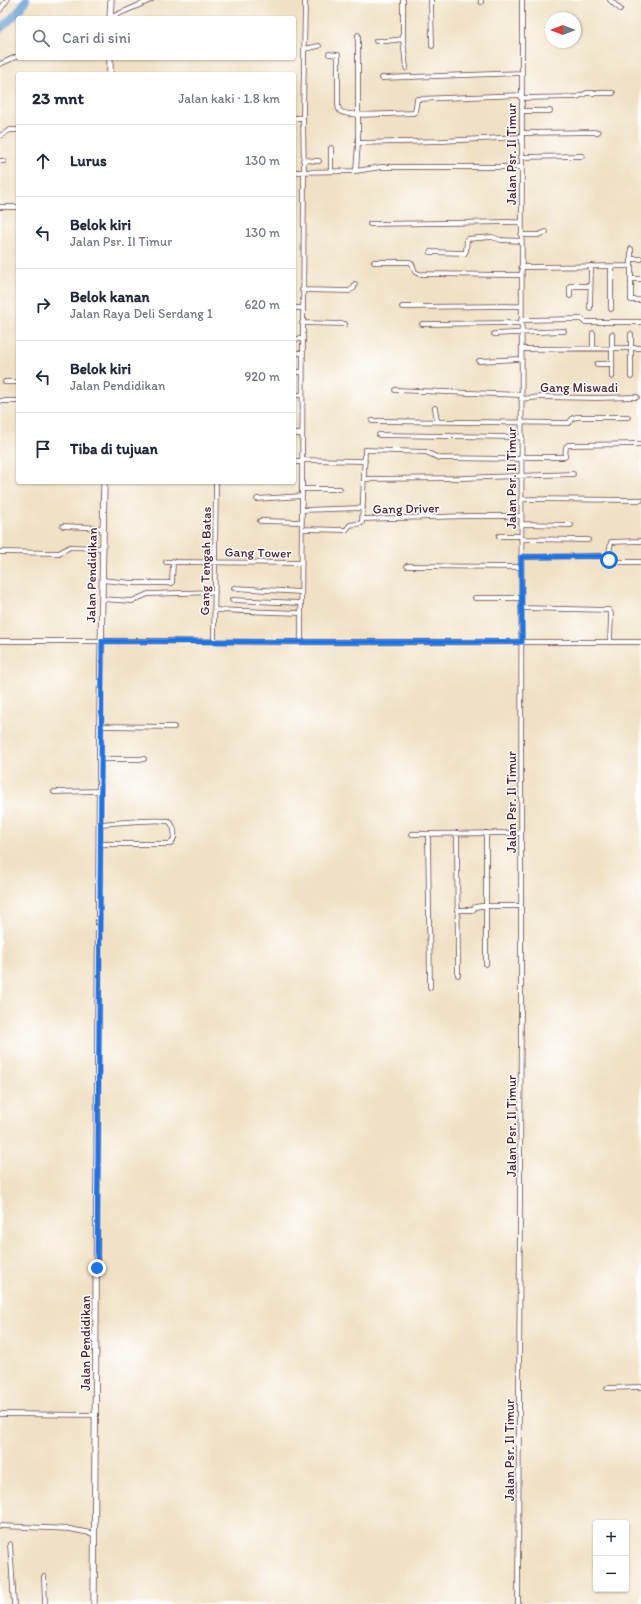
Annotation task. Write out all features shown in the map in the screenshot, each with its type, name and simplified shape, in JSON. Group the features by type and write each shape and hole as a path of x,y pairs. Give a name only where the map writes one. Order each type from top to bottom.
{"main road":[{"path":"110,16 111,0"},
{"path":"110,60 110,72"},
{"name":"Jalan Pendidikan","path":"94,1604 100,703 104,484"}],"street":[{"path":"0,10 7,0"},
{"path":"115,16 151,0"},
{"path":"301,642 301,372 304,172 304,0"},
{"path":"403,0 406,68"},
{"path":"431,0 432,46"},
{"name":"Jalan Psr. II Timur","path":"518,1604 520,834 522,642 522,0"},
{"path":"610,0 620,9"},
{"path":"356,171 358,143 358,35"},
{"path":"376,41 404,39"},
{"path":"304,49 319,46"},
{"path":"329,54 338,55 339,109 342,112 358,116 414,113 417,99 522,96 578,97 587,93 613,93"},
{"path":"0,64 16,57"},
{"path":"382,78 521,72"},
{"path":"522,111 550,111"},
{"path":"296,118 303,118"},
{"path":"0,136 10,130 16,130"},
{"path":"358,143 463,140 522,135 598,132"},
{"path":"331,148 331,171"},
{"path":"522,157 582,156"},
{"path":"304,160 319,161"},
{"path":"296,172 356,171 381,167 521,167"},
{"path":"0,207 16,207"},
{"path":"370,224 521,222"},
{"path":"521,235 538,235 546,232"},
{"path":"430,252 465,252 466,239 492,237 500,240 521,241"},
{"path":"631,249 631,300 641,300"},
{"path":"631,259 641,259"},
{"path":"374,262 410,262 415,272 419,274 521,275"},
{"path":"590,266 590,308"},
{"path":"611,266 611,309"},
{"path":"521,267 631,266"},
{"path":"631,279 641,279"},
{"path":"302,290 349,290 354,288 355,284"},
{"path":"570,296 570,286 590,286"},
{"path":"402,307 521,306"},
{"path":"296,308 302,308"},
{"path":"422,324 582,319 584,322 641,322"},
{"path":"302,322 345,324"},
{"path":"494,334 564,331"},
{"path":"593,333 593,348"},
{"path":"612,334 612,377"},
{"path":"631,334 631,376"},
{"path":"296,339 302,339"},
{"path":"522,349 641,348"},
{"path":"296,353 302,353"},
{"path":"478,361 521,359"},
{"path":"597,364 612,364"},
{"path":"296,372 301,372"},
{"path":"5,382 16,382"},
{"name":"Gang Miswadi","path":"395,390 521,397 636,397"},
{"path":"296,395 301,395"},
{"path":"0,401 16,401"},
{"path":"436,408 437,421"},
{"path":"372,421 569,423 573,418 577,417 628,417"},
{"path":"296,434 302,434"},
{"path":"379,436 522,437"},
{"path":"363,508 366,450 428,452 439,458 521,458 565,457 566,447 568,445 641,444"},
{"path":"296,462 365,461"},
{"path":"364,479 521,477 573,474"},
{"name":"Gang Tengah Batas","path":"214,641 216,484"},
{"path":"302,489 340,489"},
{"path":"257,499 302,496"},
{"path":"521,499 641,500"},
{"name":"Gang Driver","path":"302,510 363,508 363,519 521,516"},
{"path":"302,529 346,530 350,525 362,523 363,519"},
{"path":"260,522 302,522"},
{"path":"521,524 571,525"},
{"path":"63,526 103,528"},
{"path":"499,536 588,540"},
{"path":"608,559 610,542 641,541"},
{"path":"0,552 59,553 70,547 103,548"},
{"path":"521,557 601,556 614,562 641,562"},
{"name":"Gang Tower","path":"166,562 215,561 302,563"},
{"path":"102,580 132,583 172,582 173,562"},
{"path":"407,566 521,567"},
{"path":"234,588 301,592"},
{"path":"102,599 132,601 148,594 215,592"},
{"path":"475,598 521,598"},
{"path":"232,600 300,603"},
{"path":"521,608 609,610 611,614 610,642"},
{"path":"215,610 300,613"},
{"path":"0,641 641,642"},
{"path":"100,726 174,727"},
{"path":"100,759 144,759"},
{"path":"54,792 100,791"},
{"path":"100,824 125,823 137,820 169,821 173,827 175,835 170,844 100,844"},
{"path":"486,833 486,964"},
{"path":"412,834 520,834"},
{"path":"428,834 430,987"},
{"path":"457,834 458,975"},
{"path":"457,910 473,910 475,907 486,906 521,906"},
{"path":"607,1388 641,1387"},
{"path":"0,1414 96,1415"},
{"path":"0,1526 70,1529 95,1534"},
{"path":"10,1544 14,1604"},
{"path":"44,1577 44,1604"}],"waterway":[{"path":"0,29 18,12 26,0"}],"route":[{"path":"97,1268 100,706 102,641 522,642 521,557 601,556 609,560"}]}
